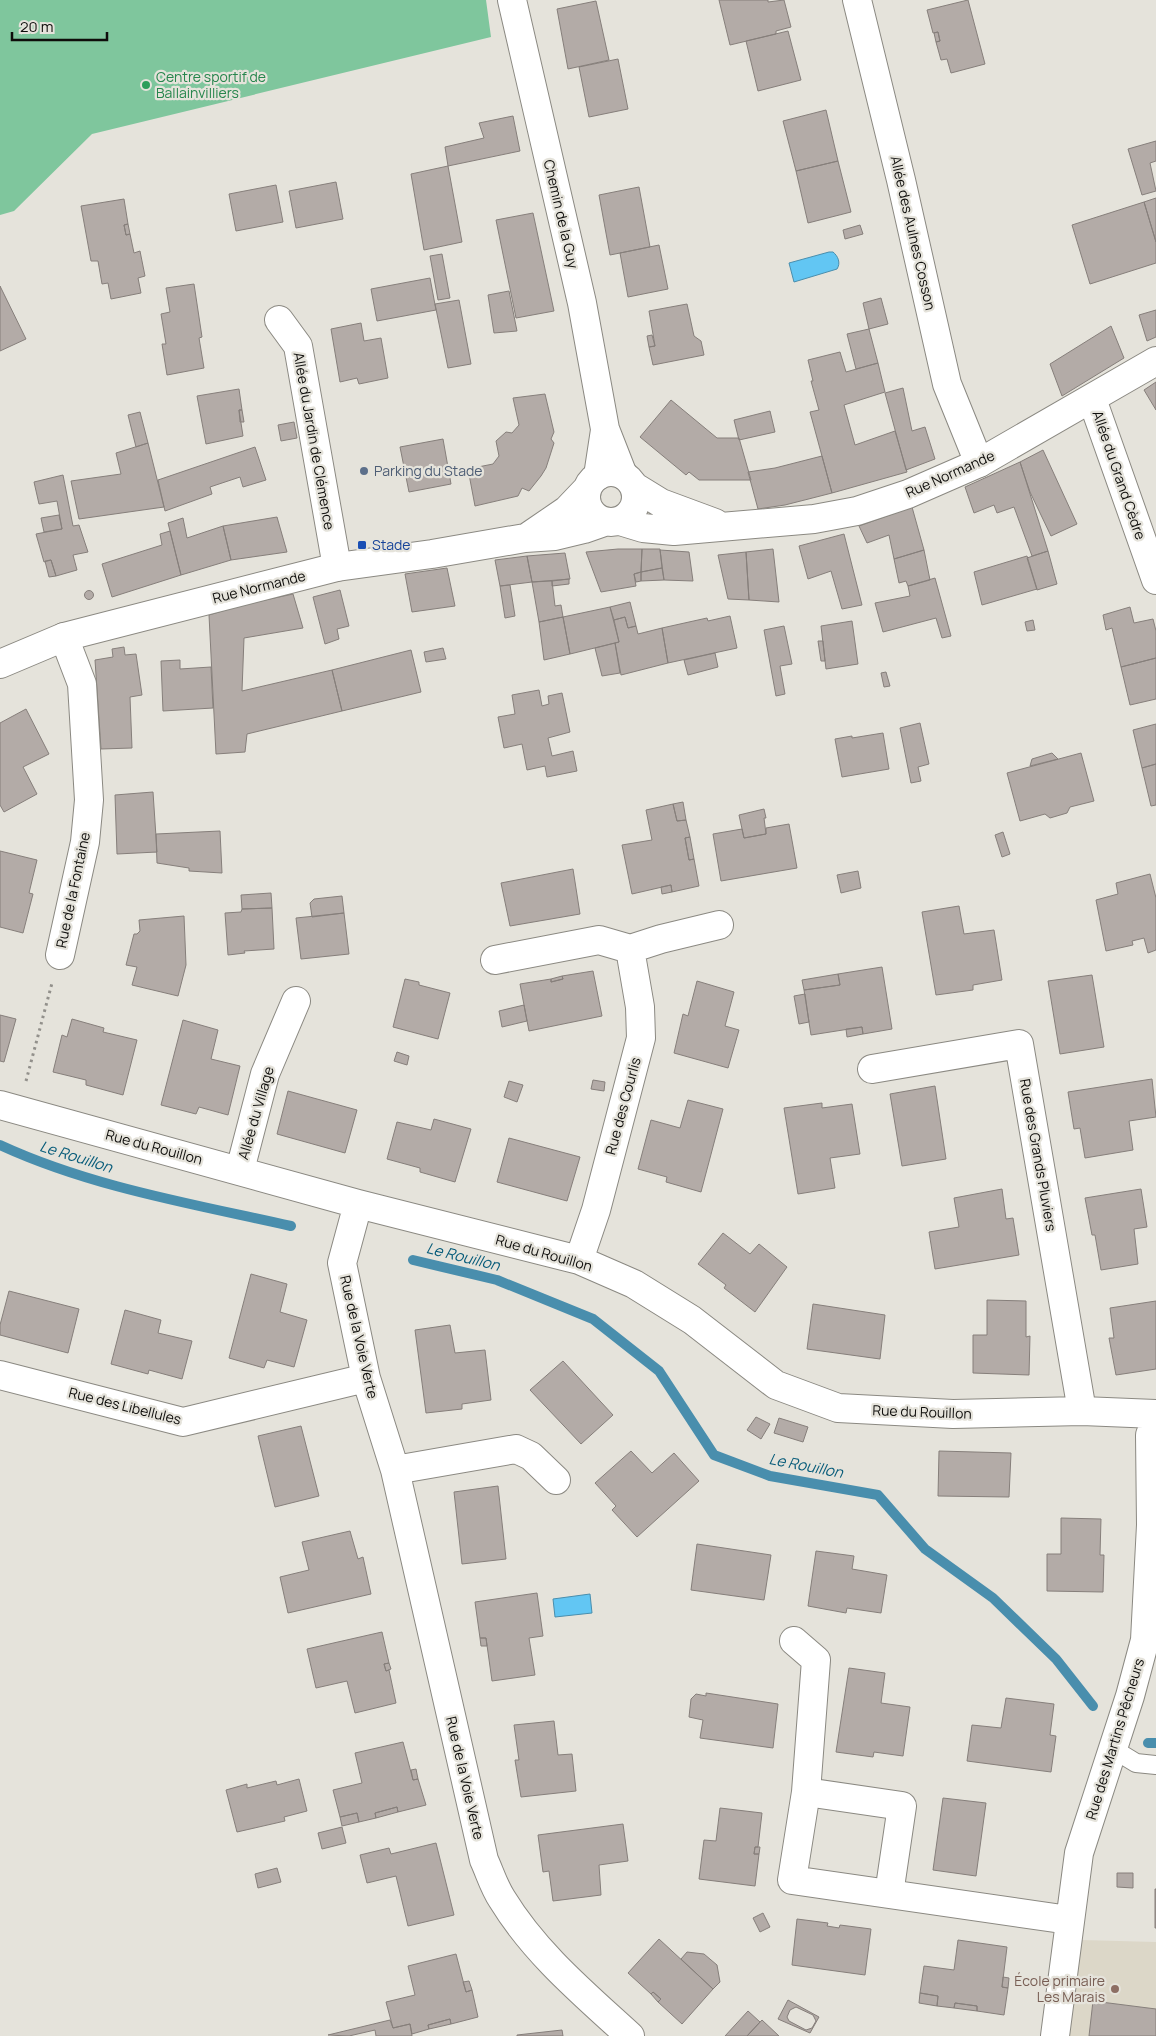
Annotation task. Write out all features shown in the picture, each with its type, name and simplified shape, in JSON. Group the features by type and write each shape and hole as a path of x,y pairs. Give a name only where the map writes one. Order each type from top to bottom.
{"street":[{"name":"Chemin de la Guy","path":"512,0 582,303 605,428 611,482"},
{"name":"Allée des Aulnes Cosson","path":"858,0 947,384 980,463"},
{"name":"Allée du Jardin de Clémence","path":"279,320 298,346 337,567"},
{"name":"Rue Normande","path":"0,664 64,637 337,567 432,554 526,538 555,536 612,521 643,528 674,531 814,519 857,511 908,494 980,463 1156,362"},
{"name":"Allée du Grand Cèdre","path":"1092,399 1156,580"},
{"name":"Rue Normande","path":"526,538 547,526 567,510 611,482 662,504 724,526"},
{"path":"611,482 637,496 633,511 612,521 591,513 586,498 611,482"},
{"name":"Rue de la Fontaine","path":"60,955 85,842 89,800 82,684 64,637"},
{"path":"495,960 599,940 630,949 661,939 719,925"},
{"name":"Rue des Courlis","path":"579,1260 596,1210 641,1038 640,1007 630,949"},
{"name":"Allée du Village","path":"240,1170 265,1074 296,1001"},
{"name":"Rue des Grands Pluviers","path":"872,1068 1019,1044 1082,1411"},
{"name":"Rue du Rouillon","path":"9,1108 358,1204 579,1260 634,1284 692,1320 776,1385 838,1408 954,1414 1082,1411 1156,1414"},
{"name":"Rue de la Voie Verte","path":"358,1204 342,1263 366,1378 395,1470 484,1860 500,1897 526,1934 557,1970 630,2036"},
{"name":"Rue des Libellules","path":"0,1375 184,1422 366,1378"},
{"name":"Rue des Martins Pêcheurs","path":"1055,2036 1079,1853 1113,1750 1145,1640 1154,1525 1150,1435 1156,1420"},
{"path":"395,1470 516,1449 532,1456 556,1480"},
{"path":"794,1641 816,1660 806,1792 792,1880 1069,1920"},
{"path":"806,1792 902,1806 890,1894"}],"lane":[{"path":"1113,1750 1136,1763 1156,1765"}],"path":[{"name":"Rue de la Fontaine","path":"9,1108 60,955"}],"shaded area":[{"name":"École primaire Les Marais","path":"1081,1940 1156,1942 1156,2036 1068,2036"}],"green space":[{"name":"Centre sportif de Ballainvilliers","path":"0,0 486,0 491,37 92,134 14,211 0,215"}],"water":[{"path":"833,252 838,258 839,264 837,269 794,282 789,263"},
{"path":"590,1594 592,1613 555,1617 553,1599"}],"building":[{"path":"719,0 768,0 768,2 784,0 791,27 776,31 776,34 730,45"},
{"path":"968,0 985,64 951,73 947,59 941,60 936,42 940,41 938,32 933,33 927,10"},
{"path":"596,1 609,60 568,69 557,9"},
{"path":"788,31 801,80 758,91 746,41"},
{"path":"938,32 940,41 936,42 934,33"},
{"path":"618,59 628,109 589,117 579,67"},
{"path":"826,110 838,161 796,171 783,121"},
{"path":"513,116 520,151 448,166 445,147 484,138 479,123"},
{"path":"1156,141 1156,161 1150,163 1156,191 1142,195 1128,149"},
{"path":"838,161 851,212 808,223 796,171"},
{"path":"448,166 462,242 424,250 411,174"},
{"path":"336,182 343,219 296,228 289,191"},
{"path":"276,185 283,222 236,231 229,194"},
{"path":"639,187 650,247 610,255 599,195"},
{"path":"1156,198 1156,242 1144,202"},
{"path":"124,199 128,224 124,225 126,235 130,234 134,253 140,251 145,276 138,278 141,293 111,299 108,283 102,284 98,261 91,261 81,206"},
{"path":"1144,202 1156,242 1156,263 1090,284 1072,225"},
{"path":"533,213 554,311 516,318 496,220"},
{"path":"128,224 130,234 126,235 124,225"},
{"path":"860,225 863,234 845,239 843,230"},
{"path":"659,245 668,289 628,297 620,253"},
{"path":"442,254 450,298 438,300 430,256"},
{"path":"430,278 436,310 377,321 371,289"},
{"path":"194,284 202,337 199,338 204,368 167,375 162,344 166,344 161,314 170,312 166,288"},
{"path":"0,286 26,339 0,351"},
{"path":"509,291 517,331 494,333 488,295"},
{"path":"881,298 888,324 869,329 863,303"},
{"path":"459,300 471,364 448,368 435,304"},
{"path":"687,304 694,336 701,341 704,355 653,365 649,347 655,346 649,311"},
{"path":"1156,310 1156,337 1147,341 1139,315"},
{"path":"361,323 364,341 381,338 388,378 359,384 357,378 340,382 331,329"},
{"path":"1111,326 1124,358 1062,396 1050,364"},
{"path":"869,329 878,363 856,369 847,334"},
{"path":"652,335 655,346 649,347 647,336"},
{"path":"840,352 846,372 878,363 885,392 844,405 855,445 895,431 907,472 832,493 810,412 819,410 811,381 813,381 808,360"},
{"path":"1156,382 1156,410 1144,390"},
{"path":"903,388 912,431 925,427 935,459 906,470 885,393"},
{"path":"239,389 242,410 239,410 243,436 206,444 197,396"},
{"path":"545,394 554,432 551,439 554,443 546,468 541,476 529,491 522,488 518,496 475,506 468,469 493,464 499,456 496,441 506,432 512,433 519,425 513,398"},
{"path":"671,400 717,438 739,438 751,480 699,480 689,472 686,475 640,437"},
{"path":"239,410 242,410 244,422 240,422"},
{"path":"770,411 775,432 739,440 734,420"},
{"path":"140,412 148,443 136,447 128,415"},
{"path":"294,422 297,438 281,441 278,425"},
{"path":"443,439 451,484 409,492 400,447"},
{"path":"148,443 164,507 79,519 71,481 121,474 116,453"},
{"path":"255,447 266,480 243,487 240,477 210,487 212,494 165,511 158,480"},
{"path":"1043,450 1077,524 1051,536 1030,492 1020,462"},
{"path":"822,456 832,493 785,505 758,509 748,472 775,468"},
{"path":"1020,462 1048,551 1032,556 1014,507 997,513 994,505 974,513 965,487"},
{"path":"63,475 73,526 79,525 88,552 73,555 77,570 56,576 51,560 44,562 36,534 62,529 57,501 39,504 34,482"},
{"path":"912,507 924,550 894,559 889,535 867,543 859,526"},
{"path":"59,515 62,529 44,532 41,518"},
{"path":"277,517 287,552 231,560 223,526"},
{"path":"183,518 187,538 223,526 231,560 181,575 168,523"},
{"path":"170,531 181,575 112,597 102,564 162,545 160,534"},
{"path":"844,534 862,605 842,609 831,571 808,579 799,546"},
{"path":"642,549 641,572 634,574 636,586 601,592 586,552"},
{"path":"642,549 660,549 662,568 641,572"},
{"path":"773,549 779,602 749,600 746,552"},
{"path":"660,550 689,552 693,581 664,580"},
{"path":"924,550 930,580 908,586 906,581 899,583 894,559"},
{"path":"1048,551 1057,584 1037,590 1027,558"},
{"path":"746,552 749,600 728,599 718,555"},
{"path":"565,553 570,579 532,582 527,556"},
{"path":"527,556 532,582 500,586 495,560"},
{"path":"1027,556 1037,589 982,605 974,572"},
{"path":"51,560 56,576 49,577 45,561"},
{"path":"447,568 455,606 412,612 405,574"},
{"path":"662,568 664,580 641,581 641,572"},
{"path":"641,572 641,581 636,582 634,574"},
{"path":"935,578 951,636 942,638 936,618 883,632 875,603 910,596 908,586"},
{"path":"569,579 569,584 552,586 552,581"},
{"path":"552,581 555,606 561,605 563,617 539,622 532,582"},
{"path":"510,585 515,616 505,618 500,586"},
{"path":"89,590 94,595 89,600 84,595"},
{"path":"340,590 349,626 337,629 339,639 325,644 313,597"},
{"path":"293,594 303,628 244,638 242,691 332,670 342,711 247,734 245,752 216,754 209,615 242,605"},
{"path":"630,602 636,626 628,628 625,617 614,620 610,607"},
{"path":"610,607 619,642 570,654 563,617"},
{"path":"1130,607 1134,623 1153,619 1156,631 1156,658 1121,667 1112,628 1106,630 1103,615"},
{"path":"730,616 737,648 668,663 662,628 707,618 708,621"},
{"path":"563,617 570,654 544,660 539,622"},
{"path":"625,617 628,628 636,626 638,634 662,628 668,663 621,675 615,643 619,642 614,620"},
{"path":"1033,620 1035,630 1027,631 1025,622"},
{"path":"852,621 858,664 826,669 821,626"},
{"path":"784,626 792,664 780,666 785,694 776,696 764,630"},
{"path":"818,641 823,641 825,661 821,661"},
{"path":"615,643 620,673 602,676 595,648"},
{"path":"124,647 125,655 136,654 142,695 130,697 132,748 101,749 95,660 113,657 112,649"},
{"path":"443,648 446,659 426,662 424,652"},
{"path":"411,650 421,692 342,711 332,670"},
{"path":"715,653 718,667 688,675 684,660"},
{"path":"1156,658 1156,699 1130,705 1121,667"},
{"path":"180,660 180,669 211,667 213,708 163,711 161,661"},
{"path":"886,672 890,686 884,687 881,673"},
{"path":"539,690 542,706 549,704 548,696 562,693 570,732 548,738 552,756 573,751 577,771 547,777 545,766 527,770 522,744 504,748 498,717 515,714 512,695"},
{"path":"26,709 49,754 23,767 37,794 4,812 0,805 0,723"},
{"path":"920,723 929,764 918,767 921,781 911,783 900,728"},
{"path":"1156,724 1156,764 1142,768 1133,730"},
{"path":"883,733 889,769 842,777 835,739"},
{"path":"1052,753 1058,759 1030,766 1032,759"},
{"path":"1081,753 1094,801 1070,807 1067,813 1050,818 1045,814 1020,821 1007,773"},
{"path":"1156,764 1156,805 1151,806 1142,768"},
{"path":"153,792 157,852 117,854 115,795"},
{"path":"683,802 686,820 677,821 673,804"},
{"path":"673,804 677,821 686,820 690,837 685,838 689,860 694,859 699,886 672,892 671,885 632,894 622,845 652,840 646,810"},
{"path":"764,809 766,834 744,838 739,815"},
{"path":"789,824 797,868 721,881 713,834 742,829 744,838 766,834 766,828"},
{"path":"220,831 222,873 189,871 189,868 157,863 156,834"},
{"path":"1003,832 1010,854 1002,857 995,835"},
{"path":"690,837 694,859 689,860 685,838"},
{"path":"0,851 37,860 29,893 33,894 23,933 0,927"},
{"path":"573,869 580,914 510,926 501,883"},
{"path":"858,871 861,888 841,893 837,875"},
{"path":"1150,874 1156,898 1156,950 1148,953 1144,938 1132,941 1133,945 1106,951 1096,900 1118,894 1116,883"},
{"path":"671,885 672,892 662,894 661,887"},
{"path":"271,893 272,908 242,909 241,895"},
{"path":"342,896 344,913 312,917 310,903 314,899"},
{"path":"959,906 964,934 994,930 1002,980 973,985 973,990 936,995 922,912"},
{"path":"272,908 274,949 244,951 245,953 228,955 225,913 241,912 242,909"},
{"path":"344,913 349,954 301,959 296,918"},
{"path":"184,916 186,965 178,996 132,985 137,967 126,965 134,934 140,931 139,920"},
{"path":"882,967 892,1029 863,1034 862,1027 811,1035 804,990 840,985 838,974"},
{"path":"593,971 602,1016 529,1031 520,984 551,979 551,982 563,979 562,976"},
{"path":"838,974 840,985 804,990 802,980"},
{"path":"1092,975 1104,1047 1060,1054 1048,981"},
{"path":"562,976 563,979 551,982 551,979"},
{"path":"405,979 419,982 419,985 450,993 438,1039 393,1027"},
{"path":"697,981 734,992 725,1026 739,1030 728,1068 674,1053 683,1014 688,1016"},
{"path":"805,994 809,1022 799,1024 794,996"},
{"path":"524,1005 527,1021 502,1027 499,1011"},
{"path":"0,1015 16,1019 4,1062 0,1061"},
{"path":"72,1019 104,1028 103,1032 137,1040 123,1095 86,1085 86,1080 53,1072 62,1035 67,1037"},
{"path":"183,1020 218,1030 211,1059 240,1066 228,1115 199,1107 196,1114 161,1105"},
{"path":"862,1027 863,1034 847,1037 846,1029"},
{"path":"397,1052 409,1056 407,1065 394,1061"},
{"path":"1152,1079 1156,1117 1129,1121 1133,1150 1085,1158 1080,1128 1074,1129 1068,1092"},
{"path":"593,1080 605,1082 604,1091 591,1089"},
{"path":"509,1081 523,1085 517,1102 504,1097"},
{"path":"935,1086 946,1159 902,1166 890,1094"},
{"path":"288,1091 357,1110 345,1153 277,1134"},
{"path":"688,1100 723,1109 701,1192 666,1182 667,1177 638,1169 651,1120 680,1128"},
{"path":"822,1103 822,1108 852,1104 860,1154 830,1158 835,1188 798,1194 784,1108"},
{"path":"434,1119 471,1129 455,1182 420,1172 420,1168 387,1159 397,1122 431,1130"},
{"path":"509,1138 580,1157 567,1201 497,1182"},
{"path":"1002,1189 1006,1219 1013,1218 1019,1255 935,1269 929,1232 959,1227 954,1198"},
{"path":"1141,1189 1147,1227 1134,1229 1138,1264 1101,1270 1095,1235 1092,1235 1085,1198"},
{"path":"723,1233 750,1254 759,1244 787,1267 755,1312 724,1288 726,1285 698,1264"},
{"path":"251,1274 287,1284 280,1312 307,1320 294,1367 267,1360 264,1368 229,1358"},
{"path":"9,1291 79,1309 68,1353 0,1335 0,1325"},
{"path":"987,1300 1026,1301 1026,1337 1030,1336 1029,1375 973,1373 973,1335 987,1335"},
{"path":"1156,1301 1156,1369 1116,1375 1109,1338 1114,1338 1110,1308"},
{"path":"813,1304 885,1315 880,1359 807,1349"},
{"path":"125,1310 161,1320 158,1333 192,1341 182,1379 149,1370 148,1374 111,1364"},
{"path":"450,1325 455,1353 485,1350 491,1400 462,1404 462,1409 426,1413 415,1330"},
{"path":"563,1361 613,1415 581,1444 530,1390"},
{"path":"756,1417 770,1424 761,1439 747,1430"},
{"path":"779,1418 808,1427 803,1442 774,1433"},
{"path":"301,1426 319,1496 275,1507 258,1436"},
{"path":"631,1451 652,1473 674,1453 699,1481 637,1537 612,1510 616,1506 595,1483"},
{"path":"939,1451 1011,1453 1009,1497 938,1496"},
{"path":"498,1486 506,1559 462,1564 454,1492"},
{"path":"1061,1518 1101,1519 1100,1555 1104,1555 1103,1592 1047,1591 1047,1554 1061,1554"},
{"path":"350,1531 358,1559 363,1557 371,1594 288,1613 280,1577 309,1570 302,1542"},
{"path":"697,1544 771,1555 764,1600 691,1590"},
{"path":"816,1551 854,1556 852,1569 887,1575 881,1613 847,1608 846,1613 808,1606"},
{"path":"537,1593 543,1636 529,1638 535,1675 492,1681 486,1638 480,1638 475,1602"},
{"path":"382,1632 389,1663 384,1664 386,1671 389,1670 396,1703 355,1713 347,1681 316,1688 307,1649"},
{"path":"480,1638 486,1638 487,1646 481,1646"},
{"path":"389,1663 391,1669 386,1671 384,1664"},
{"path":"849,1668 885,1673 881,1703 910,1707 903,1756 874,1752 873,1757 836,1752"},
{"path":"706,1693 778,1704 773,1748 700,1738 703,1720 689,1717 691,1699 696,1694 706,1696"},
{"path":"1006,1698 1054,1704 1050,1735 1056,1736 1051,1772 967,1761 972,1725 1001,1728"},
{"path":"554,1721 558,1755 572,1754 576,1791 521,1797 515,1760 519,1760 514,1725"},
{"path":"403,1742 413,1780 418,1779 426,1805 398,1812 397,1807 375,1813 376,1818 359,1822 357,1813 340,1817 333,1790 362,1783 355,1753"},
{"path":"416,1769 418,1779 413,1780 411,1770"},
{"path":"299,1779 307,1811 284,1817 285,1821 237,1832 226,1790 247,1784 247,1788 276,1781 277,1785"},
{"path":"943,1798 986,1803 976,1876 933,1870"},
{"path":"397,1807 398,1812 376,1818 375,1813"},
{"path":"720,1808 762,1813 758,1847 755,1847 754,1854 759,1854 755,1886 699,1879 704,1840 716,1841"},
{"path":"357,1813 359,1822 342,1826 340,1817"},
{"path":"623,1824 628,1861 599,1865 601,1895 553,1901 549,1871 543,1872 538,1835"},
{"path":"342,1827 346,1843 322,1849 318,1833"},
{"path":"436,1843 454,1915 408,1926 396,1876 367,1883 360,1855 389,1848 391,1854"},
{"path":"755,1847 760,1847 759,1854 754,1854"},
{"path":"277,1868 281,1882 258,1888 255,1874"},
{"path":"1117,1873 1133,1873 1133,1888 1117,1887"},
{"path":"1156,1889 1156,1928 1155,1928"},
{"path":"763,1913 770,1927 760,1932 753,1918"},
{"path":"797,1919 828,1923 827,1926 839,1928 840,1925 871,1929 865,1975 792,1965"},
{"path":"659,1939 713,1989 682,2024 658,2002 661,1999 653,1992 651,1994 628,1973"},
{"path":"958,1940 1007,1947 1002,1987 1008,1988 1004,2015 977,2011 977,2006 955,2003 954,2008 937,2006 938,1996 920,1993 924,1966 954,1970"},
{"path":"687,1952 704,1954 717,1965 720,1982 713,1989 681,1959"},
{"path":"456,1954 466,1992 472,1990 478,2017 451,2024 450,2019 428,2025 429,2029 412,2034 410,2024 393,2028 386,2002 415,1995 408,1966"},
{"path":"1003,1977 1009,1978 1008,1988 1002,1987"},
{"path":"469,1981 472,1990 466,1992 463,1982"},
{"path":"653,1992 661,1999 658,2002 651,1994"},
{"path":"920,1993 938,1996 937,2006 919,2003"},
{"path":"788,2000 819,2017 810,2033 778,2019","holes":["796,2007 813,2015 816,2021 812,2028 806,2030 789,2021 787,2017 790,2010"]},
{"path":"1093,2001 1156,2009 1156,2036 1089,2036"},
{"path":"955,2003 977,2006 977,2011 954,2008"},
{"path":"748,2011 760,2022 747,2036 725,2036"},
{"path":"450,2019 451,2024 429,2029 428,2025"},
{"path":"390,2020 393,2028 410,2024 412,2036 376,2036 375,2030 349,2036 328,2035"},
{"path":"762,2020 779,2036 747,2036"},
{"path":"562,2030 563,2036 517,2036 517,2035"}],"waterway":[{"name":"Le Rouillon","path":"0,1145 35,1160 106,1183 180,1202 291,1226"},
{"name":"Le Rouillon","path":"413,1260 497,1280 593,1319 659,1371 714,1455 770,1476 878,1495 925,1549 993,1598 1056,1659 1093,1706"},
{"name":"Le Rouillon","path":"1148,1743 1156,1743"}],"place":[{"name":"Centre sportif de Ballainvilliers","path":"146,85"},
{"name":"Parking du Stade","path":"364,471"},
{"name":"Stade","path":"362,545"},
{"name":"École primaire Les Marais","path":"1115,1989"}]}
